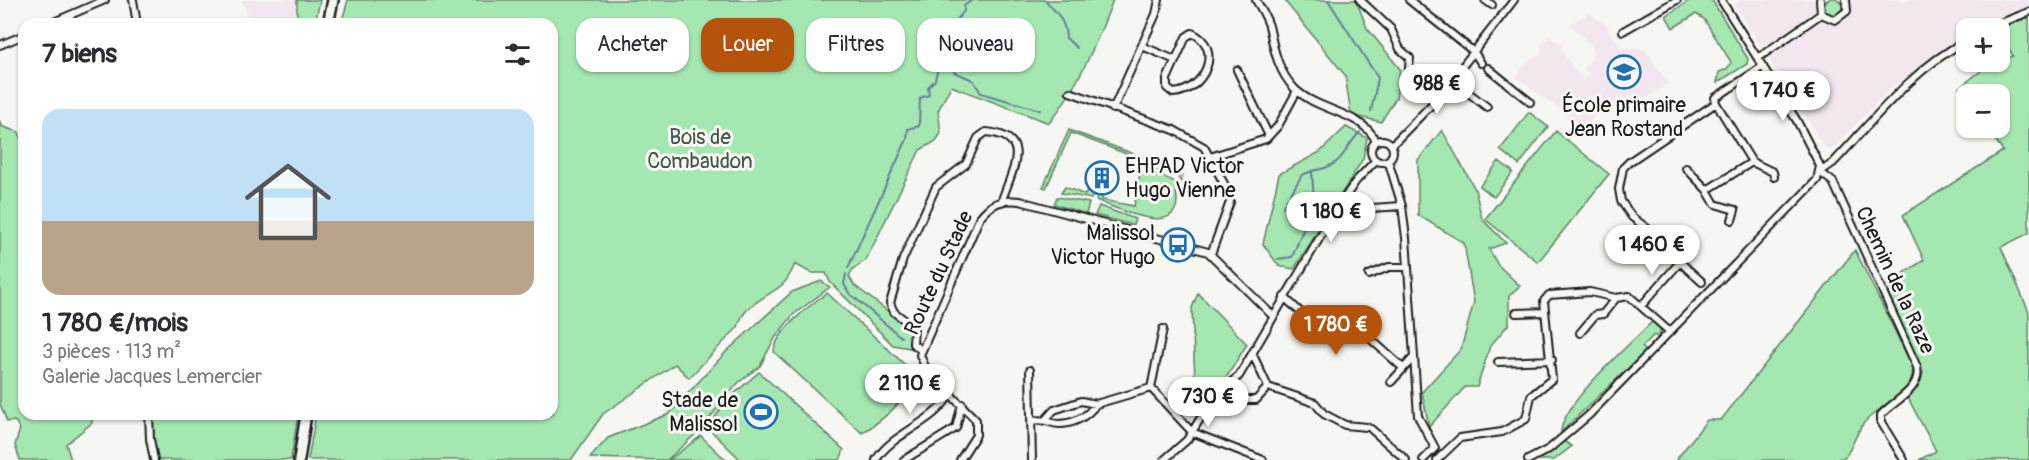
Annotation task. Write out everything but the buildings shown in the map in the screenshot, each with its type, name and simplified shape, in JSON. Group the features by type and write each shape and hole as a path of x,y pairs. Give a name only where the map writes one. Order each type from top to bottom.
{"main road":[{"path":"329,18 333,0"},
{"path":"299,460 305,420"}],"street":[{"path":"63,18 105,0"},
{"path":"133,0 136,18"},
{"path":"1113,109 1159,7 1159,0"},
{"path":"1256,0 1270,29 1275,56 1288,81 1297,91 1330,111 1366,126 1376,141"},
{"path":"1360,0 1391,29 1400,49 1410,58 1408,76 1437,99"},
{"path":"1409,0 1474,52 1482,63"},
{"path":"1485,0 1492,5"},
{"path":"1392,145 1437,99 1514,0"},
{"path":"1623,31 1677,0"},
{"path":"1721,0 1797,122 1818,161 1820,172"},
{"path":"1820,0 1821,14 1829,20 1839,19 1846,11 1846,0"},
{"path":"2010,19 2029,12"},
{"path":"1758,58 1821,14"},
{"path":"1192,33 1200,38 1205,47 1208,67 1199,82 1189,90 1173,93 1165,84 1175,60 1186,37 1192,33"},
{"path":"0,45 18,38"},
{"path":"1142,46 1175,60"},
{"path":"1528,460 1549,449 1589,415 1813,187 1820,172 1833,163 1925,68 1956,46"},
{"path":"1488,68 1530,102"},
{"path":"1762,68 1715,98 1752,162 1773,172 1774,177"},
{"path":"1237,70 1269,136"},
{"path":"1452,80 1487,107"},
{"path":"1210,157 1269,136 1297,91"},
{"path":"1070,92 1191,138 1204,147 1230,202 1211,254 1273,316"},
{"path":"1702,282 1680,262 1675,252 1632,217 1621,201 1619,189 1623,168 1716,103"},
{"path":"921,350 913,344 914,327 894,312 889,297 906,249 936,187 966,164 978,138 986,132 1012,141 1017,146 1017,155 1002,200"},
{"path":"1376,160 1371,151 1376,141 1383,139 1392,145 1393,154 1388,160"},
{"path":"1164,460 1192,432 1215,395 1223,386 1235,379 1347,193 1376,160 1388,160"},
{"path":"1388,160 1402,206 1418,416 1434,448 1423,460"},
{"path":"1707,190 1752,162"},
{"path":"1686,168 1707,190 1717,206 1735,210 1732,220"},
{"name":"Chemin de la Raze","path":"1820,172 1833,182 1917,367 1917,381 1881,415 1881,422 1904,460"},
{"name":"Route du Stade","path":"960,460 976,435 975,420 962,404 927,371 921,361 921,350 980,217 990,207 1002,200 1020,201 1211,254"},
{"path":"1372,208 1402,206"},
{"path":"1642,305 1680,262"},
{"path":"1369,275 1389,267 1408,267"},
{"path":"1437,460 1447,457 1460,438 1502,432 1524,422 1528,416 1531,396 1552,379 1552,360 1544,301 1550,295 1590,292 1616,298 1629,296 1642,305 1670,332"},
{"path":"1284,297 1335,344 1353,324 1403,368"},
{"path":"1580,333 1595,315 1603,314 1616,298"},
{"path":"1516,313 1545,312"},
{"path":"1151,388 1163,329"},
{"path":"1252,353 1268,387 1315,403 1324,414 1345,425 1369,428 1406,460"},
{"path":"1391,382 1414,357"},
{"path":"1498,362 1552,360"},
{"path":"1030,370 1032,460"},
{"path":"1235,379 1239,397 1250,401 1259,398 1268,387"},
{"path":"1046,419 1054,410 1081,401 1096,404 1151,388"},
{"path":"1151,388 1192,432 1263,460"},
{"path":"876,460 898,437 942,408 950,394"},
{"path":"903,460 956,428 962,404"},
{"path":"1032,421 1046,419 1058,424 1086,417 1096,404"},
{"path":"149,420 154,460"}],"shaded area":[{"path":"242,0 297,0 297,18 249,18"},
{"path":"1741,0 2029,0 2029,6 2000,18 1956,18 1956,40 1889,90 1832,149 1825,147 1735,5"},
{"name":"École primaire Jean Rostand","path":"1589,13 1607,26 1611,35 1624,48 1645,50 1668,84 1629,110 1617,107 1600,115 1597,113 1584,128 1516,77 1532,58 1539,56 1542,51 1541,46 1549,37 1563,45 1560,49 1570,62 1571,68 1582,77 1592,75 1583,69 1593,58 1592,47 1570,24"}],"green space":[{"path":"1830,-1 1836,-1 1841,4 1839,13 1833,16 1827,13 1824,7"},
{"path":"297,0 320,0 316,18 297,18"},
{"name":"Bois de Combaudon","path":"348,0 1113,0 1077,80 1049,123 951,86 938,111 941,133 936,141 920,150 866,260 853,269 849,276 854,285 908,327 911,331 910,348 893,345 830,282 826,273 811,273 795,264 784,283 750,307 738,327 689,378 675,364 603,414 571,460 308,460 315,420 558,420 558,18 343,18"},
{"path":"1284,0 1356,0 1367,28 1400,69 1396,98 1381,122 1351,115 1345,75"},
{"path":"1690,0 1712,0 1748,59 1747,64 1717,83 1719,72 1727,69 1731,62 1704,19 1696,14 1673,28 1666,16"},
{"path":"2029,17 2029,233 2001,247 2029,312 2029,460 1919,460 1936,451 1908,398 1921,381 1923,373 1883,287 1924,260 1903,215 2003,151 1994,138 2010,138 2010,84 1964,84 1980,72 2010,72 2010,57 2013,56 2010,51 2010,24"},
{"path":"1529,112 1548,127 1519,165 1500,150"},
{"path":"0,122 3,127 18,132 18,420 92,420 92,423 66,444 71,460 20,460 15,445 20,429 15,421 7,422 0,404"},
{"path":"1346,127 1367,138 1363,159 1294,269 1279,266 1263,244 1279,174 1320,152"},
{"path":"1069,130 1183,172 1181,182 1176,174 1146,168 1148,162 1071,133 1046,188 1043,187"},
{"path":"1442,130 1475,189 1482,219 1506,243 1489,249 1498,265 1520,286 1509,296 1509,324 1490,346 1477,387 1465,387 1429,427 1422,392 1461,349 1474,302 1464,243 1418,215 1418,160"},
{"path":"1556,131 1609,174 1538,262 1485,219"},
{"path":"1499,161 1513,172 1494,197 1480,186"},
{"path":"1140,173 1160,175 1175,182 1177,204 1169,216 1161,219 1137,216 1096,200 1101,190 1104,191 1102,200 1134,206"},
{"path":"1065,187 1085,195 1089,187 1093,195 1091,199 1061,193"},
{"path":"1057,197 1089,203 1086,214 1054,204"},
{"path":"1099,206 1135,219 1133,225 1095,215"},
{"path":"1855,250 1912,366 1909,384 1895,398 1869,417 1845,457 1835,460 1676,460 1707,420 1721,420"},
{"path":"821,281 830,287 793,315 775,338 760,366 738,383 701,429 667,460 590,458 608,438 669,414 726,352 792,292"},
{"path":"827,293 916,375 907,392 894,408 862,433 774,352 780,336 787,327 803,311"},
{"path":"1198,293 1247,344 1228,375 1204,393 1195,381 1192,308"},
{"path":"1653,321 1661,330 1658,338 1654,335 1642,347 1646,351 1561,432 1564,420 1585,390 1614,358"},
{"name":"Stade de Malissol","path":"759,372 844,450 840,460 741,460 708,428 726,401"},
{"path":"1191,385 1199,392 1180,411 1172,403"},
{"path":"153,420 297,420 291,460 158,460 153,439"},
{"path":"701,436 726,460 669,460"},
{"path":"1563,441 1572,446 1554,460 1536,460"}],"waterway":[{"path":"848,268 907,139 908,129 919,126 920,98 929,95 928,87 935,80 952,27 964,11 964,6 972,0"},
{"path":"1045,0 1062,21 1066,38 1077,48"},
{"path":"1328,0 1378,78 1371,111"},
{"path":"955,72 973,80 981,93 1040,110"},
{"path":"1278,259 1292,257 1314,203 1312,171 1337,162 1360,132"},
{"path":"1283,207 1302,175 1312,171"},
{"path":"846,274 844,284 849,293 901,337"}],"place":[{"name":"École primaire Jean Rostand","path":"1624,72"},
{"name":"EHPAD Victor Hugo Vienne","path":"1102,178"},
{"name":"Malissol Victor Hugo","path":"1178,245"},
{"name":"Stade de Malissol","path":"761,412"}]}
